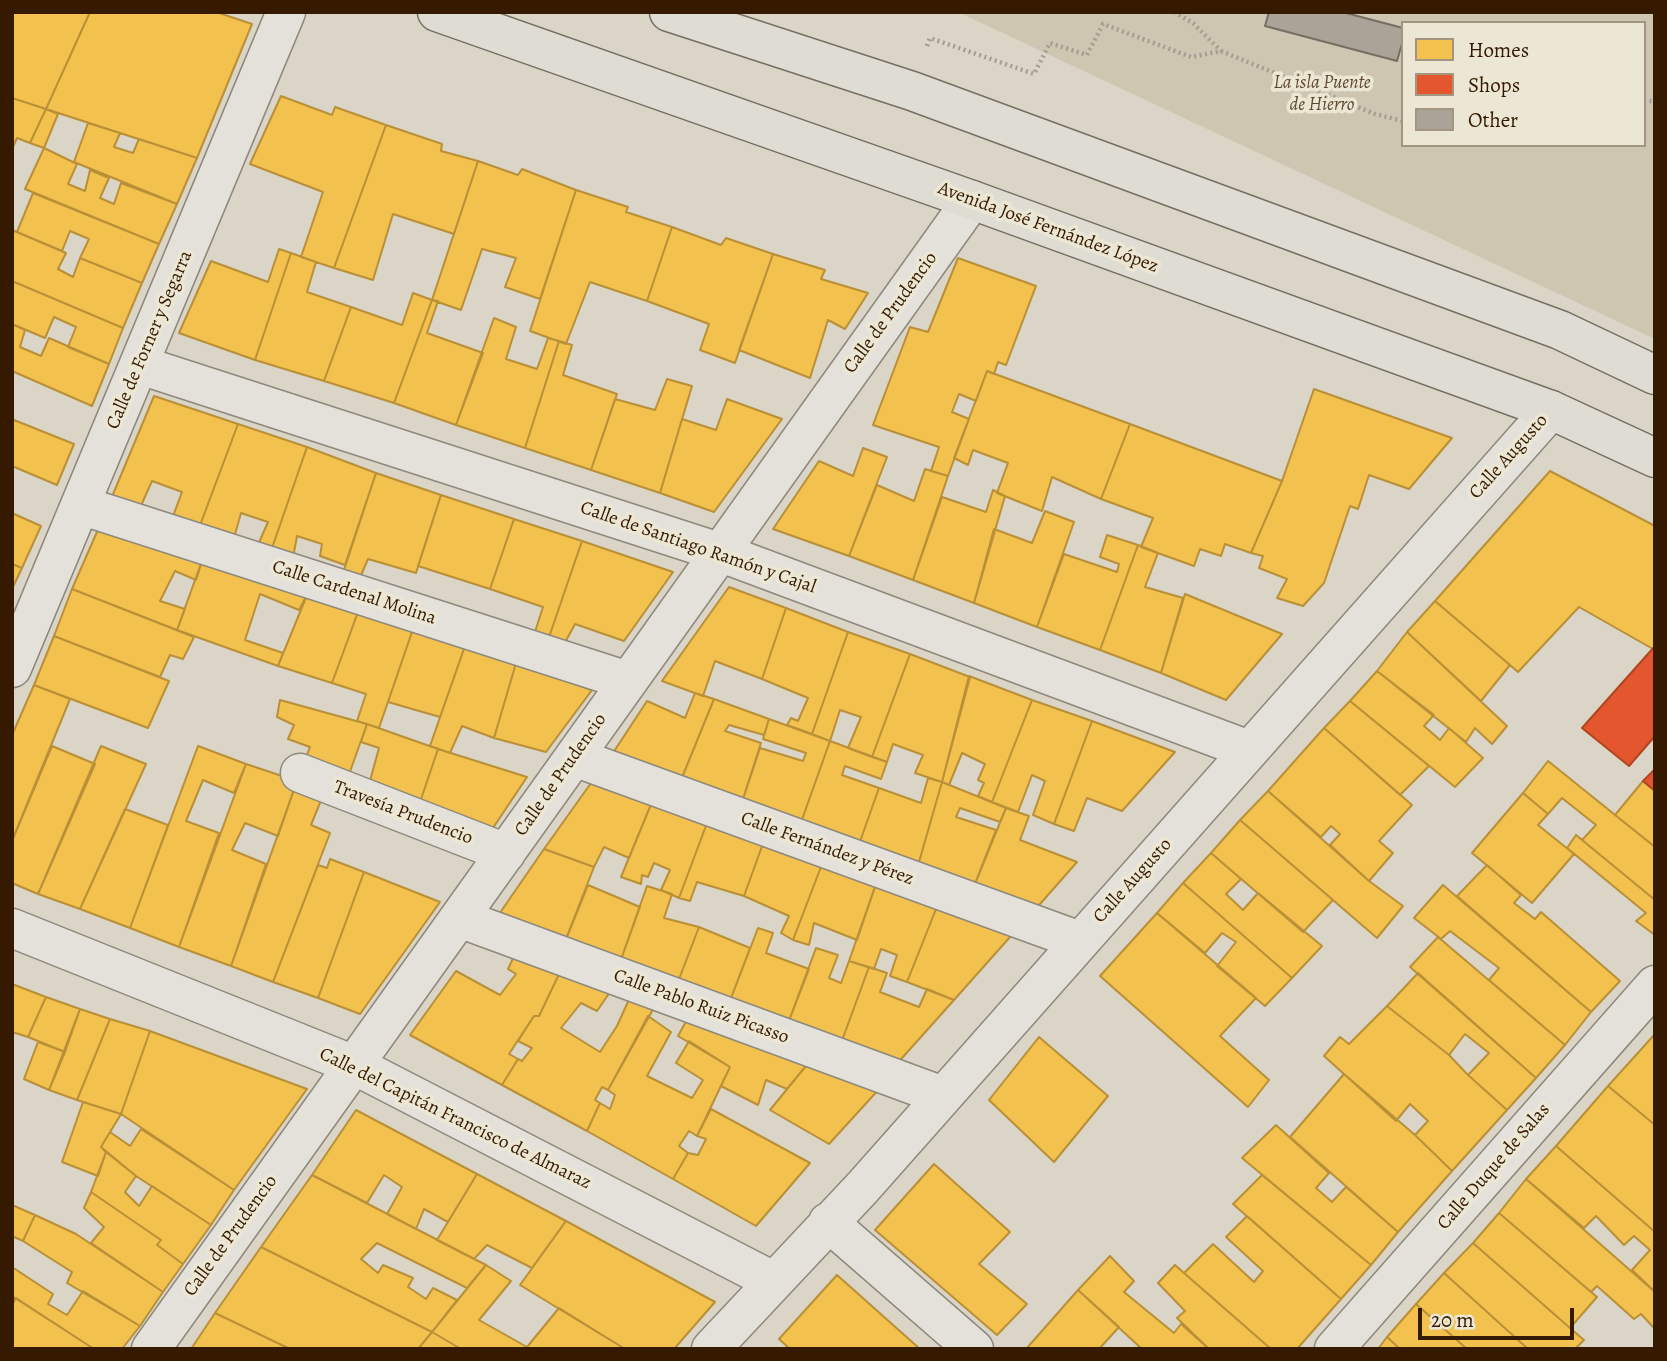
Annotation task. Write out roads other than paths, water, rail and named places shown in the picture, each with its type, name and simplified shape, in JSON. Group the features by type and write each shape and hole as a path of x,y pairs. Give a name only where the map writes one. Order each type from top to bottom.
{"main road":[{"name":"Avenida José Fernández López","path":"437,12 971,200 1551,410 1655,458"},
{"path":"669,12 912,91 1560,330 1655,375"}],"street":[{"name":"Calle de Forner y Segarra","path":"12,668 286,12"},
{"name":"Calle de Prudencio","path":"151,1349 971,200"},
{"name":"Calle de Santiago Ramón y Cajal","path":"140,365 719,552 1249,750"},
{"name":"Calle Augusto","path":"711,1349 943,1096 1551,410"},
{"name":"Calle Cardenal Molina","path":"80,505 628,681"},
{"name":"Calle Fernández y Pérez","path":"574,757 1080,941"},
{"name":"Travesía Prudencio","path":"300,773 506,853"},
{"name":"Calle Pablo Ruiz Picasso","path":"459,918 943,1096"},
{"name":"Calle del Capitán Francisco de Almaraz","path":"12,928 354,1065 773,1281"},
{"name":"Calle Duque de Salas","path":"1334,1349 1655,985"},
{"path":"828,1222 974,1349"}],"park label":[{"name":"La isla Puente de Hierro","path":"1322,94"}]}
